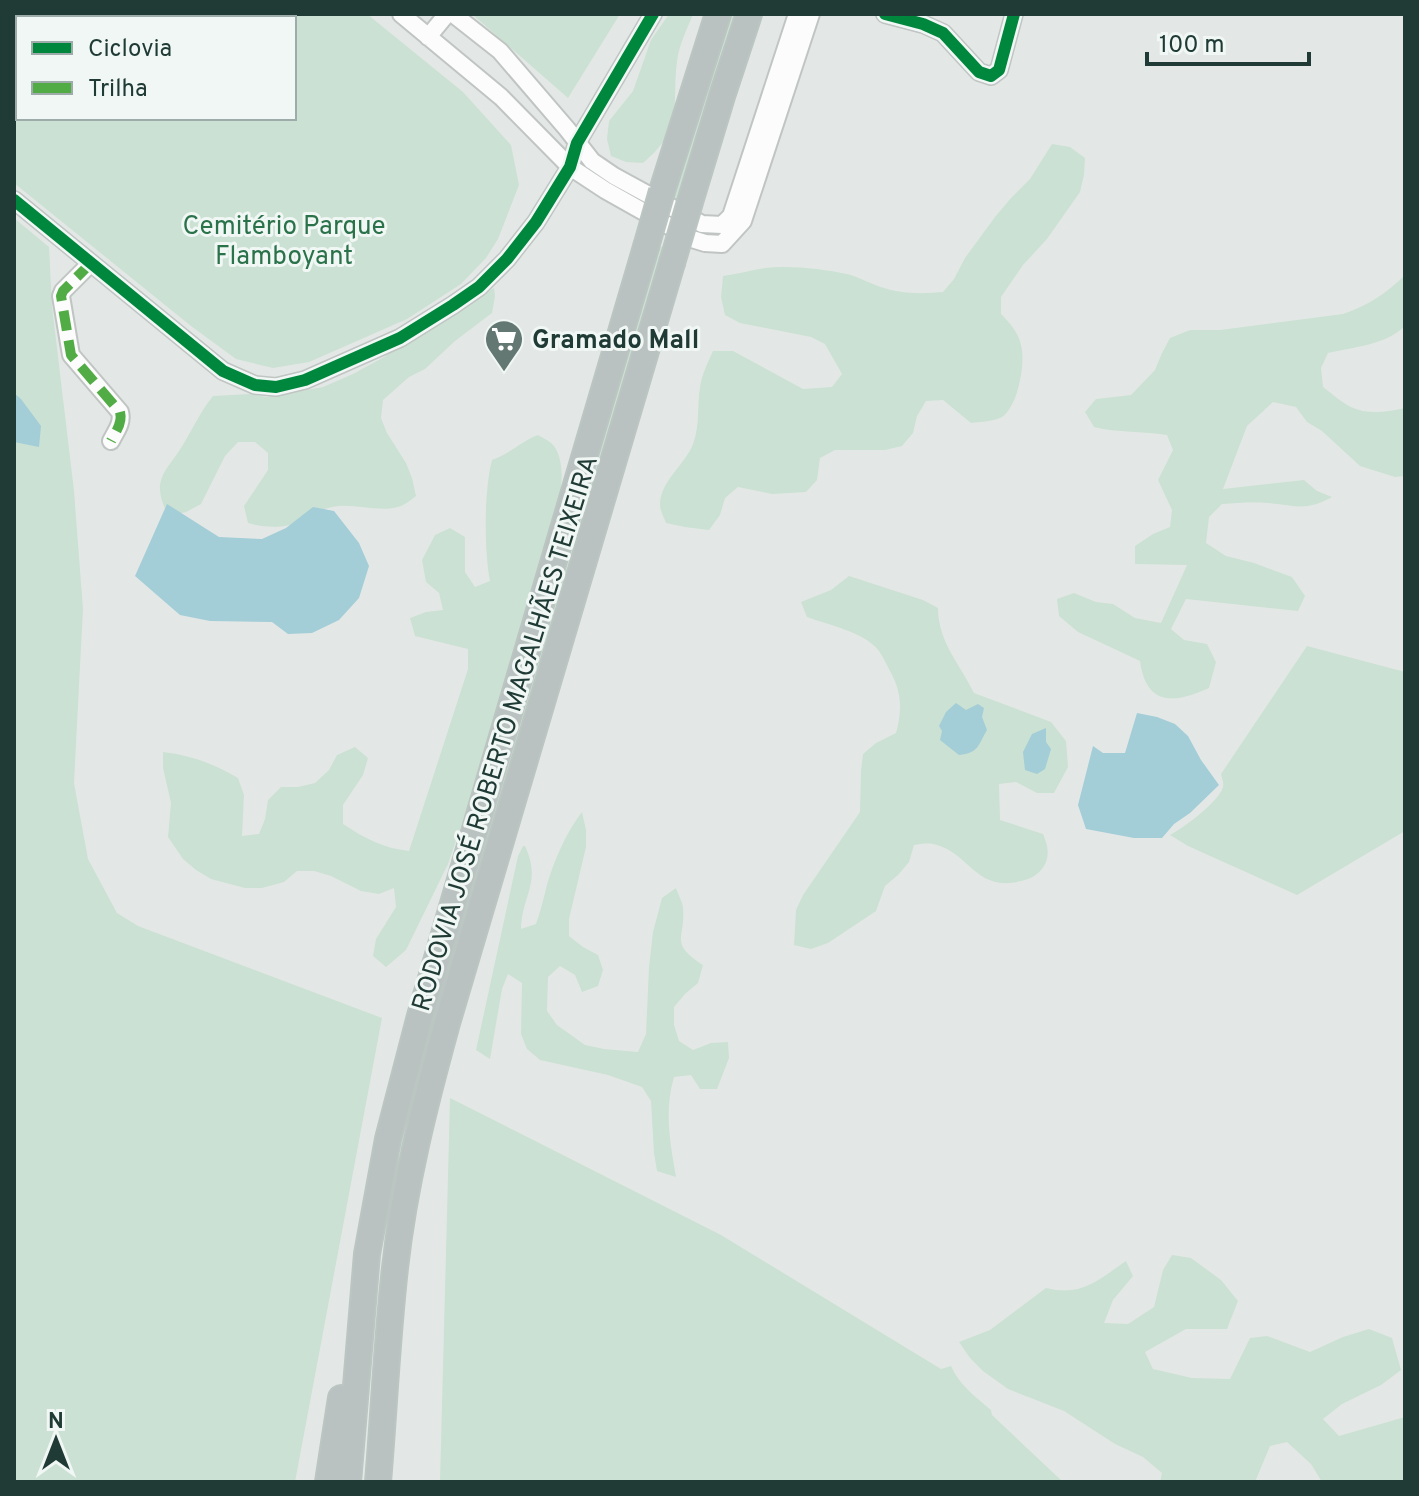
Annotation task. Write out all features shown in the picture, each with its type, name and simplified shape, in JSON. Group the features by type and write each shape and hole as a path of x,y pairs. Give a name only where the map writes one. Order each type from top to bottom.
{"highway":[{"name":"RODOVIA JOSÉ ROBERTO MAGALHÃES TEIXEIRA","path":"348,1482 367,1254 388,1139 420,1016 662,191 718,14"},
{"name":"RODOVIA JOSÉ ROBERTO MAGALHÃES TEIXEIRA","path":"381,1482 395,1268 409,1181 430,1085 690,202 749,14"},
{"path":"328,1482 356,1304 367,1254"}],"street":[{"path":"401,14 501,97 570,167 692,239 722,244"},
{"path":"428,37 450,14 500,51 592,161 702,224 722,225"},
{"path":"14,200 223,371 255,385 276,387 305,380 400,338 479,287 507,259 536,222 570,167 577,143 653,14"},
{"path":"722,244 743,221 754,169 778,93 797,14"},
{"path":"778,93 811,14"},
{"path":"885,14 943,33 979,72 991,76 999,70 1014,14"},
{"path":"722,244 722,225 731,216 754,169"},
{"path":"91,263 61,296 71,355 120,412 121,421 111,441"}],"green space":[{"name":"Cemitério Parque Flamboyant","path":"14,14 367,14 463,92 511,145 519,185 498,239 486,258 461,284 407,319 309,362 273,368 236,359 14,183"},
{"path":"472,14 620,14 568,98"},
{"path":"669,14 693,14 678,55 671,125 666,138 643,163 626,162 611,156 607,139 609,121 633,91 651,40"},
{"path":"725,14 741,14 680,203 668,199"},
{"path":"1052,144 1070,147 1085,158 1084,175 1080,192 1001,297 1001,314 1018,336 1022,353 1016,394 1002,417 971,423 943,400 926,401 917,416 913,433 902,446 885,450 835,450 820,458 817,480 806,492 772,494 738,487 725,498 720,515 709,530 666,523 660,507 661,496 693,444 701,382 713,351 733,351 803,389 832,387 842,374 825,344 811,337 740,323 725,315 721,297 723,276 766,268 806,268 847,274 896,291 943,292 995,217 1030,179"},
{"path":"14,218 49,247 52,306 74,491 83,609 74,783 88,859 117,913 138,926 382,1018 295,1482 14,1482"},
{"path":"654,243 668,250 406,1152 392,1149"},
{"path":"1405,275 1405,326 1379,341 1328,353 1321,368 1323,387 1357,410 1385,412 1405,408 1405,476 1395,477 1360,466 1322,431 1307,422 1296,407 1273,402 1247,426 1223,489 1304,480 1317,491 1332,497 1307,506 1222,504 1209,517 1206,543 1226,556 1292,577 1305,596 1298,611 1186,599 1171,629 1184,640 1207,644 1216,662 1209,688 1184,697 1155,694 1143,676 1140,661 1078,632 1059,616 1057,599 1074,593 1096,602 1113,604 1135,618 1161,623 1187,565 1135,564 1135,546 1170,527 1172,510 1158,480 1173,450 1167,435 1094,427 1085,412 1096,399 1131,395 1155,370 1170,338 1190,330 1220,330 1343,314 1376,298"},
{"path":"494,288 492,313 383,400 381,418 412,478 416,496 409,501 384,509 332,507 282,526 248,523 244,506 268,470 268,453 255,442 238,442 225,456 201,504 168,516 160,493 163,475 213,396 250,394 267,397 323,387 384,357"},
{"path":"538,435 554,446 560,460 562,477 558,510 518,659 448,864 406,950 386,967 373,956 376,939 396,907 394,888 379,894 361,891 331,876 314,871 297,871 284,882 262,888 245,888 211,879 196,870 183,859 168,837 171,803 163,768 163,752 202,761 238,778 244,795 242,836 259,834 268,800 281,787 315,783 329,770 337,755 355,747 368,758 363,775 343,805 343,824 375,842 409,851 468,669 468,649 415,636 410,618 443,610 439,593 426,582 422,560 435,535 450,528 465,537 465,572 475,587 490,581 486,520 492,460"},
{"path":"849,576 923,600 938,608 946,642 974,693 1051,722 1066,741 1068,767 1054,793 1037,793 1016,782 999,784 1000,820 1043,834 1045,838 1047,860 1035,875 1021,881 993,881 945,848 931,844 914,845 909,862 885,886 876,911 828,943 811,949 794,945 796,910 860,812 863,754 896,733 899,717 897,688 879,651 856,634 807,617 801,602 831,590"},
{"path":"1307,646 1405,672 1405,831 1297,895 1170,835 1215,800 1223,785 1221,774"},
{"path":"582,812 586,847 569,919 569,936 598,955 603,970 598,986 582,992 575,975 560,966 548,977 547,1011 557,1025 585,1045 638,1052 646,1034 653,932 662,898 676,888 683,907 682,945 703,965 698,983 674,1007 674,1025 679,1041 693,1050 711,1043 728,1042 729,1058 717,1089 700,1089 691,1075 674,1077 669,1115 676,1177 657,1171 651,1101 642,1087 608,1075 540,1060 527,1049 521,1034 522,983 508,974 502,989 490,1059 476,1050 518,856 525,846 532,869 521,929 536,924 555,861"},
{"path":"450,1098 721,1235 941,1369 951,1366 963,1385 1063,1482 440,1482"},
{"path":"1172,1255 1191,1258 1221,1280 1238,1301 1227,1329 1186,1329 1145,1352 1153,1369 1192,1378 1230,1379 1250,1338 1267,1336 1310,1352 1369,1329 1392,1338 1401,1370 1381,1385 1342,1404 1323,1419 1339,1436 1405,1417 1405,1482 1322,1482 1311,1464 1287,1442 1270,1446 1255,1482 1160,1482 1162,1473 1143,1457 1115,1444 1064,1411 1008,1389 983,1371 959,1342 990,1330 1046,1288 1070,1290 1089,1285 1126,1261 1133,1276 1113,1300 1104,1323 1128,1324 1154,1307 1163,1270"}],"water":[{"path":"14,393 41,426 39,447 14,442"},
{"path":"167,504 219,537 262,539 286,528 313,507 334,511 359,543 369,566 359,598 339,620 312,633 288,634 272,622 210,621 180,615 135,576"},
{"path":"956,703 966,710 978,704 984,708 982,717 987,730 974,750 959,755 940,740 942,731 939,726 946,712"},
{"path":"1137,713 1175,724 1188,736 1219,785 1162,838 1134,838 1086,829 1078,805 1093,746 1103,753 1125,753"},
{"path":"1046,728 1046,742 1051,749 1045,769 1037,774 1025,770 1023,752 1032,734"}],"marked path":[{"path":"91,263 61,296 71,355 120,412 120,423 111,441"}],"cycle path":[{"path":"14,200 223,371 255,385 276,387 305,380 400,338 479,287 507,259 536,222 570,167 577,143 653,14"},
{"path":"885,14 943,33 979,72 991,76 999,70 1014,14"}],"place":[{"name":"Gramado Mall","path":"504,373"}]}
